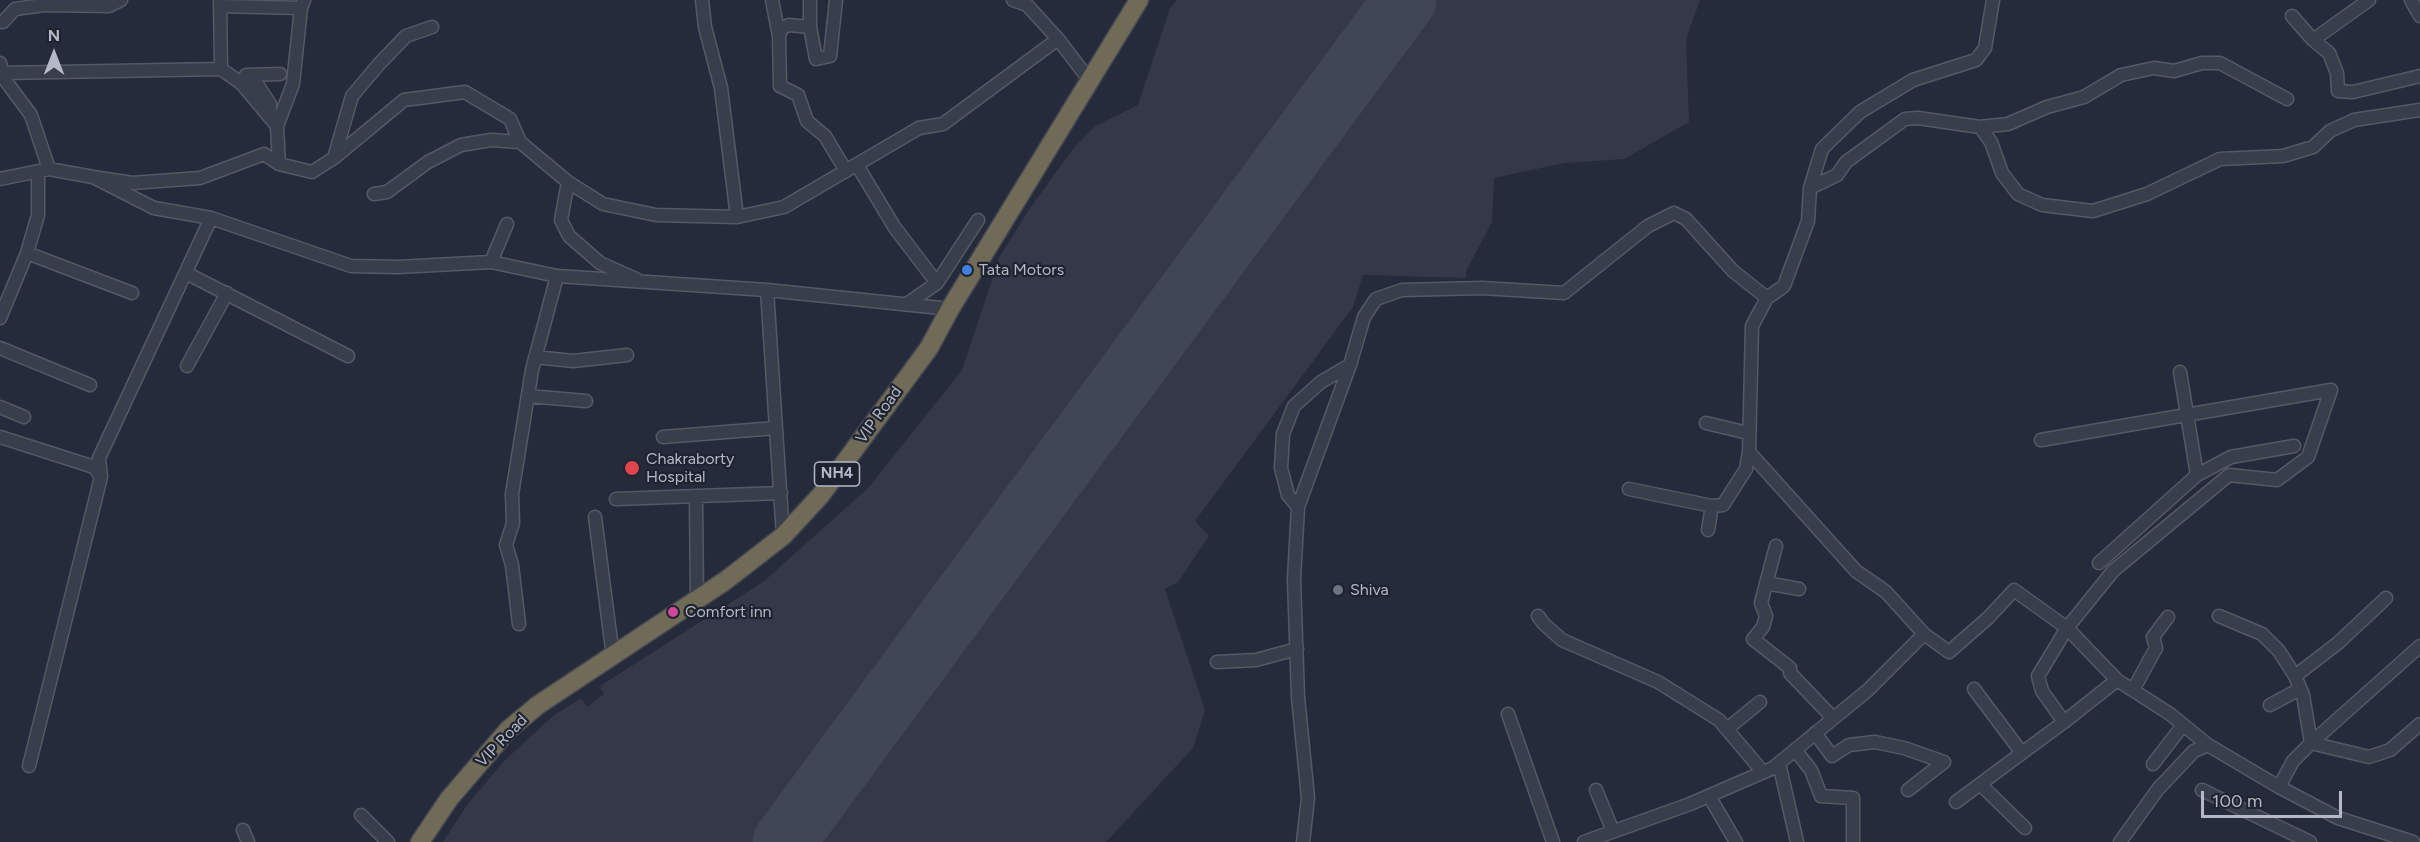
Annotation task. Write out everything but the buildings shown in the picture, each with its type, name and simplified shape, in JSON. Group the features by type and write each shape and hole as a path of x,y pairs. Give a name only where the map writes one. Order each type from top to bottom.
{"highway":[{"name":"VIP Road","path":"420,842 449,799 508,730 538,705 697,600 783,536 820,496 929,348 950,309 1139,0"}],"street":[{"path":"0,35 2,20 15,9 44,5 109,6 121,0"},
{"path":"702,0 705,27 721,88 737,217"},
{"path":"772,0 779,36 780,86 798,95 807,121 825,136 846,171"},
{"path":"810,0 810,27 816,59 830,56 836,0"},
{"path":"1013,0 1027,5 1058,39 1090,81"},
{"path":"1629,489 1712,506 1724,505 1746,470 1749,452 1752,326 1767,298 1784,286 1808,221 1810,188 1822,149 1860,112 1912,80 1976,60 1985,48 1993,0"},
{"path":"2313,40 2369,0"},
{"path":"2411,0 2420,16"},
{"path":"221,69 220,3 303,4 292,84 274,122"},
{"path":"2292,16 2313,40 2329,53 2337,74 2338,91 2353,92 2411,76 2420,76"},
{"path":"779,36 782,28 789,25 810,27"},
{"path":"334,158 352,96 406,36 432,27"},
{"path":"0,179 43,170 132,183 200,178 264,154 279,164 312,172 334,158 404,100 465,92 510,119 520,142 567,182 603,204 656,215 737,217 784,207 919,128 943,124 1058,39"},
{"path":"1810,188 1837,175 1846,162 1905,119 1918,118 1980,127 2008,124 2047,107 2084,97 2121,75 2154,68 2174,71 2202,63 2220,63 2287,99"},
{"path":"1,68 221,69 241,83 274,122"},
{"path":"0,318 27,253 38,215 43,170 31,115 1,68"},
{"path":"279,164 270,104 246,75 280,74"},
{"path":"1980,127 1991,142 2002,173 2018,194 2042,205 2092,211 2147,194 2220,159 2283,156 2313,147 2330,131 2354,120 2420,110"},
{"path":"374,194 387,192 428,162 461,146 490,140 520,142"},
{"path":"857,165 895,228 937,283"},
{"path":"93,177 154,208 211,218 351,266 398,267 491,262 557,276 766,290 950,309"},
{"path":"567,182 561,220 569,236 600,263 641,282"},
{"path":"1304,842 1308,798 1298,697 1294,579 1298,507 1350,364 1364,317 1376,299 1402,290 1482,288 1564,293 1648,226 1674,213 1686,219 1734,270 1767,298"},
{"path":"29,766 101,477 99,458 211,218"},
{"path":"907,304 937,283 978,220"},
{"path":"491,262 507,224"},
{"path":"27,253 132,293"},
{"path":"186,273 348,356"},
{"path":"519,624 512,565 506,545 513,523 512,494 535,357 557,276"},
{"path":"766,290 783,536"},
{"path":"187,366 227,293"},
{"path":"0,348 90,385"},
{"path":"535,357 573,361 627,355"},
{"path":"1298,507 1288,495 1281,468 1283,434 1294,406 1321,382 1350,364"},
{"path":"2180,372 2197,475"},
{"path":"2041,440 2331,390 2308,457 2277,480 2229,475 2177,521 2113,572 2067,628 2037,676 2042,691 2064,722"},
{"path":"528,396 586,401"},
{"path":"0,407 24,417"},
{"path":"1706,423 1748,433"},
{"path":"663,437 776,428"},
{"path":"0,437 94,467 101,477"},
{"path":"2099,563 2197,475 2231,456 2294,446"},
{"path":"1749,452 1856,571 1886,592 1924,634 1949,652 1988,618 2014,590 2067,628 2117,680 2183,724 2208,745 2279,787 2338,818 2413,842"},
{"path":"616,499 781,493"},
{"path":"696,497 697,600"},
{"path":"1708,530 1712,506"},
{"path":"595,517 613,657"},
{"path":"1776,546 1761,603 1766,616 1763,627 1753,639 1790,668 1790,673 1833,718"},
{"path":"1766,583 1799,589"},
{"path":"2295,676 2338,644 2386,598"},
{"path":"1538,616 1562,640 1658,682 1719,720 1763,772"},
{"path":"2219,616 2262,634 2278,651 2301,689 2311,743"},
{"path":"2133,690 2156,648 2153,637 2168,617"},
{"path":"1584,842 1709,796 1779,763 1868,690 1924,634"},
{"path":"2279,787 2293,761 2311,743 2420,646"},
{"path":"1217,662 1256,660 1296,649"},
{"path":"1956,802 2117,680"},
{"path":"1974,689 2022,753"},
{"path":"2270,705 2301,689"},
{"path":"1727,729 1760,702"},
{"path":"1508,714 1553,842"},
{"path":"2153,764 2183,724"},
{"path":"2311,743 2369,757 2390,750 2420,724"},
{"path":"1815,733 1832,756 1849,745 1875,742 1904,748 1944,762 1908,790"},
{"path":"2120,842 2158,789 2194,751 2208,745"},
{"path":"1795,750 1811,770 1821,796 1853,798 1853,842"},
{"path":"1779,763 1797,842"},
{"path":"1980,784 2025,828"},
{"path":"1596,790 1612,831"},
{"path":"2202,790 2308,842"},
{"path":"1709,796 1736,842"},
{"path":"361,815 388,842"}],"shaded area":[{"path":"1177,0 1700,0 1686,39 1689,122 1624,159 1564,163 1494,178 1492,222 1466,271 1466,278 1363,275 1353,307 1195,521 1209,536 1178,582 1165,589 1205,710 1193,748 1106,842 443,842 467,805 503,762 554,715 581,698 587,707 604,694 600,686 763,582 869,487 962,370 1000,256 1028,211 1072,150 1095,126 1138,105 1170,8"}],"runway":[{"path":"784,842 1405,0"}],"place":[{"name":"Tata Motors","path":"967,270"},
{"name":"Chakraborty Hospital","path":"632,468"},
{"name":"Shiva","path":"1338,590"},
{"name":"Comfort inn","path":"673,612"}]}
